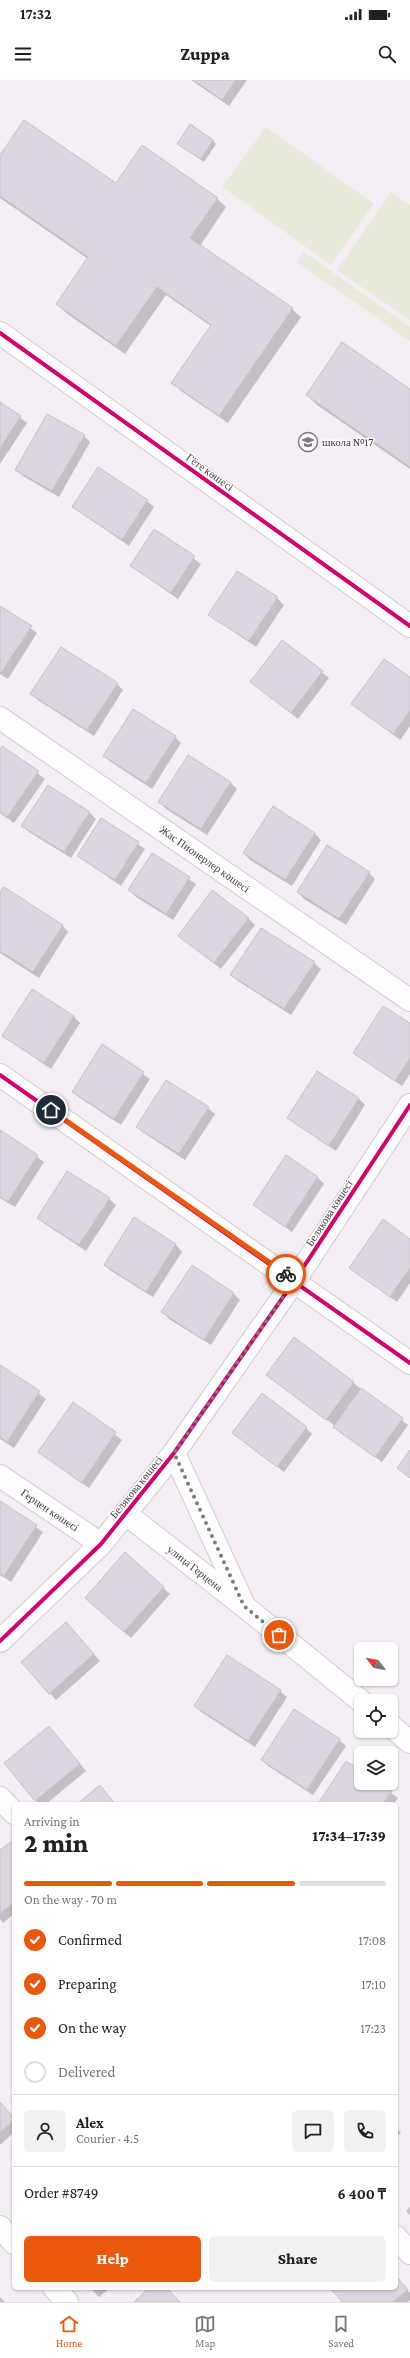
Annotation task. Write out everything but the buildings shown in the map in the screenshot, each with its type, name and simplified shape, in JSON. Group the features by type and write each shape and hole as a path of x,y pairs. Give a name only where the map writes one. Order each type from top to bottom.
{"street":[{"name":"Гёте көшесі","path":"0,333 410,626"},
{"name":"Жас Пионерлер көшесі","path":"0,718 410,1000"},
{"path":"0,1075 295,1280 410,1363"},
{"name":"Белякова көшесі","path":"0,1641 101,1544 174,1453 295,1280 410,1105"},
{"name":"улица Герцена","path":"174,1453 244,1606"},
{"name":"Герцен көшесі","path":"0,1476 101,1544"},
{"name":"улица Герцена","path":"126,1514 244,1606"},
{"path":"244,1606 354,1696"},
{"path":"398,1732 410,1742"},
{"path":"0,1798 12,1811"},
{"path":"0,2228 12,2241"},
{"path":"398,2239 410,2253"},
{"path":"56,2290 67,2302"}],"shaded area":[{"path":"266,127 374,204 331,265 222,187"},
{"path":"391,192 410,205 410,320 337,270"},
{"path":"304,252 410,327 410,341 297,262"}],"cycle path":[{"path":"0,333 410,626"},
{"path":"0,1075 410,1363"},
{"path":"0,1641 101,1544 174,1453 295,1280 410,1105"}],"way so far":[{"path":"279,1635 244,1606 174,1453 295,1280 286,1274"}],"place":[{"name":"школа №17","path":"308,442"}],"route":[{"path":"51,1110 286,1274"}]}
